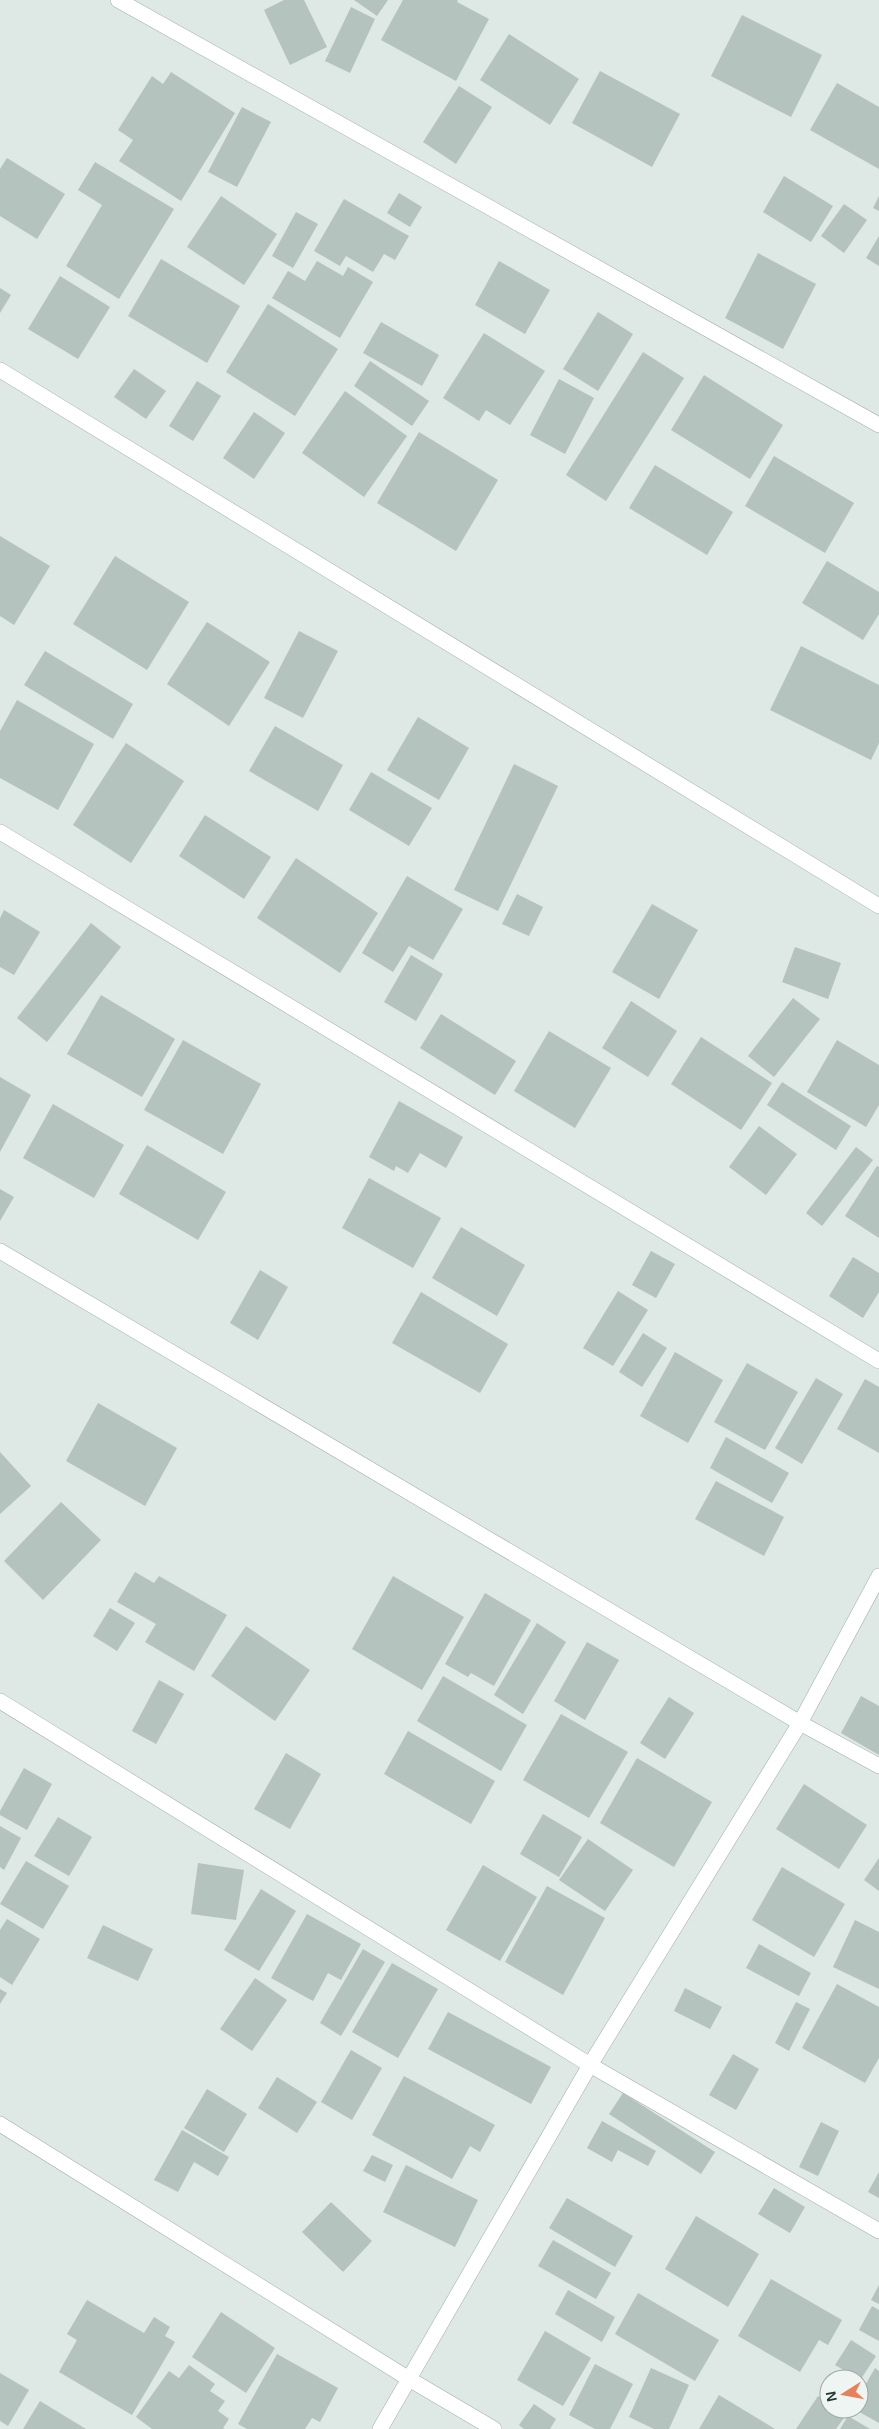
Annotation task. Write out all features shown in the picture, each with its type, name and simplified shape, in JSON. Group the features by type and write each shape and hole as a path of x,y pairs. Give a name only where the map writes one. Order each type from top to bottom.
{"street":[{"path":"118,0 879,425"},
{"path":"0,370 879,906"},
{"path":"0,832 879,1361"},
{"path":"0,1252 800,1723 879,1766"},
{"path":"380,2429 590,2065 800,1723 879,1576"},
{"path":"0,1701 590,2065 879,2232"},
{"path":"0,2124 409,2379 494,2429"}],"building":[{"path":"284,0 304,0 327,47 290,65 264,10"},
{"path":"354,0 388,0 377,16"},
{"path":"403,0 458,0 457,2 489,19 456,81 381,40"},
{"path":"351,7 375,19 350,73 325,61"},
{"path":"742,15 822,55 791,117 711,76"},
{"path":"509,34 579,79 550,125 480,80"},
{"path":"600,71 680,114 652,167 572,123"},
{"path":"171,72 235,113 181,201 119,161 133,140 118,130 152,76 163,84"},
{"path":"837,83 879,107 879,169 810,130"},
{"path":"459,86 492,107 456,164 423,142"},
{"path":"242,107 271,122 237,187 208,172"},
{"path":"7,158 65,194 37,239 0,216 0,169"},
{"path":"95,162 174,209 119,299 66,266 102,205 78,190"},
{"path":"784,176 833,206 811,242 763,212"},
{"path":"399,193 422,207 410,227 387,213"},
{"path":"221,196 277,234 244,285 187,247"},
{"path":"879,196 879,211 873,208"},
{"path":"344,199 409,236 395,260 384,254 373,272 346,256 340,266 314,251"},
{"path":"844,204 867,220 844,253 821,236"},
{"path":"296,212 318,224 293,268 272,256"},
{"path":"879,236 879,266 866,258"},
{"path":"758,253 816,284 783,349 725,318"},
{"path":"161,259 240,306 207,363 128,316"},
{"path":"317,261 343,276 348,267 373,282 340,338 272,298 288,271 305,281"},
{"path":"499,261 550,290 525,334 475,305"},
{"path":"60,276 110,307 78,359 28,329"},
{"path":"0,288 11,295 0,313"},
{"path":"268,304 338,349 295,416 226,372"},
{"path":"598,312 633,334 598,391 563,369"},
{"path":"381,322 439,355 422,386 363,353"},
{"path":"484,333 545,371 510,425 486,410 479,421 443,398"},
{"path":"643,352 684,378 606,501 566,475"},
{"path":"370,361 429,401 412,426 354,386"},
{"path":"134,369 166,391 146,419 114,397"},
{"path":"704,375 783,425 750,479 671,430"},
{"path":"559,379 594,398 565,454 530,435"},
{"path":"197,381 221,396 193,441 169,426"},
{"path":"345,391 407,436 364,497 302,453"},
{"path":"254,412 285,433 254,479 223,458"},
{"path":"419,432 498,480 456,551 377,503"},
{"path":"774,456 854,503 825,553 745,506"},
{"path":"655,465 733,512 707,555 629,508"},
{"path":"0,536 50,566 14,625 0,616"},
{"path":"115,556 189,602 147,670 73,624"},
{"path":"827,561 879,592 879,614 863,640 802,603"},
{"path":"207,622 270,662 229,726 167,684"},
{"path":"299,631 338,651 303,718 264,698"},
{"path":"801,646 879,685 879,743 871,760 770,710"},
{"path":"45,651 133,704 113,739 24,685"},
{"path":"17,700 94,744 58,810 0,778 0,731"},
{"path":"418,717 469,748 439,800 387,770"},
{"path":"275,726 343,765 318,811 249,771"},
{"path":"126,743 184,781 131,863 73,825"},
{"path":"514,764 558,786 498,911 454,890"},
{"path":"371,772 432,808 409,846 349,810"},
{"path":"205,815 271,857 244,899 179,856"},
{"path":"296,858 378,913 340,973 257,918"},
{"path":"407,876 463,909 433,960 409,946 393,972 362,953"},
{"path":"517,894 543,907 529,936 502,924"},
{"path":"652,904 698,930 659,999 612,972"},
{"path":"4,910 40,932 14,975 0,967 0,918"},
{"path":"91,923 121,947 47,1042 17,1018"},
{"path":"795,947 841,963 828,999 782,982"},
{"path":"411,955 443,974 416,1021 384,1002"},
{"path":"101,995 175,1039 142,1097 67,1054"},
{"path":"793,998 820,1019 774,1077 748,1056"},
{"path":"631,1001 677,1031 648,1077 602,1048"},
{"path":"441,1014 516,1061 495,1095 420,1048"},
{"path":"549,1031 611,1068 575,1128 514,1091"},
{"path":"701,1037 772,1083 741,1130 671,1084"},
{"path":"183,1040 261,1084 223,1154 144,1110"},
{"path":"837,1040 879,1065 879,1105 866,1127 807,1092"},
{"path":"0,1077 31,1095 0,1152"},
{"path":"782,1082 851,1126 836,1150 767,1105"},
{"path":"399,1101 463,1137 446,1168 420,1153 408,1173 396,1166 394,1171 369,1157"},
{"path":"53,1104 124,1145 94,1198 23,1158"},
{"path":"759,1126 797,1154 766,1195 729,1167"},
{"path":"147,1145 226,1192 198,1240 119,1194"},
{"path":"856,1147 873,1160 822,1226 806,1213"},
{"path":"877,1166 879,1167 879,1238 845,1216"},
{"path":"369,1178 441,1218 413,1268 342,1228"},
{"path":"0,1189 14,1197 0,1221"},
{"path":"461,1227 525,1265 497,1316 432,1278"},
{"path":"651,1251 675,1264 656,1298 632,1285"},
{"path":"853,1257 879,1273 879,1292 863,1318 829,1296"},
{"path":"260,1270 288,1287 258,1340 230,1323"},
{"path":"618,1291 648,1310 613,1366 583,1348"},
{"path":"421,1292 508,1344 480,1393 392,1343"},
{"path":"643,1333 667,1348 642,1387 619,1372"},
{"path":"675,1352 723,1380 688,1443 640,1416"},
{"path":"747,1363 798,1392 765,1450 714,1422"},
{"path":"816,1378 843,1394 802,1464 775,1448"},
{"path":"865,1379 879,1387 879,1453 837,1429"},
{"path":"98,1403 177,1448 145,1506 66,1461"},
{"path":"726,1437 789,1473 772,1503 710,1468"},
{"path":"0,1452 31,1486 0,1514"},
{"path":"716,1481 784,1517 764,1556 695,1519"},
{"path":"61,1502 101,1540 43,1600 4,1561"},
{"path":"135,1572 154,1583 159,1576 227,1615 194,1671 145,1642 156,1624 117,1602"},
{"path":"393,1576 464,1617 422,1690 352,1649"},
{"path":"485,1593 531,1620 494,1686 471,1673 468,1677 445,1664"},
{"path":"110,1608 135,1623 117,1651 93,1636"},
{"path":"537,1623 566,1642 523,1714 494,1695"},
{"path":"246,1626 310,1670 275,1721 211,1676"},
{"path":"587,1642 619,1660 585,1720 554,1701"},
{"path":"443,1676 527,1725 501,1771 417,1721"},
{"path":"159,1680 184,1694 156,1744 132,1731"},
{"path":"861,1696 879,1706 879,1755 841,1733"},
{"path":"669,1697 694,1713 665,1759 640,1743"},
{"path":"561,1714 628,1752 589,1818 523,1780"},
{"path":"408,1731 495,1781 471,1824 384,1774"},
{"path":"286,1753 321,1774 290,1829 254,1809"},
{"path":"637,1758 712,1802 674,1867 600,1823"},
{"path":"24,1768 52,1784 27,1830 0,1815 0,1811"},
{"path":"804,1784 867,1825 839,1869 776,1829"},
{"path":"543,1814 582,1837 559,1877 520,1854"},
{"path":"58,1817 92,1837 69,1876 34,1856"},
{"path":"0,1826 21,1838 4,1870 0,1867"},
{"path":"588,1839 633,1870 605,1911 559,1880"},
{"path":"879,1858 879,1891 864,1880"},
{"path":"26,1861 69,1886 43,1929 0,1904"},
{"path":"198,1863 244,1870 236,1920 191,1914"},
{"path":"483,1865 537,1897 500,1961 446,1930"},
{"path":"782,1867 845,1904 814,1957 752,1920"},
{"path":"547,1886 605,1918 563,1995 505,1962"},
{"path":"261,1889 296,1911 259,1971 224,1950"},
{"path":"307,1914 361,1944 341,1980 328,1973 313,2001 271,1978"},
{"path":"7,1919 40,1939 12,1985 0,1977 0,1930"},
{"path":"855,1920 879,1932 879,1989 833,1967"},
{"path":"103,1925 153,1949 138,1981 87,1958"},
{"path":"759,1944 811,1973 799,1996 746,1968"},
{"path":"363,1949 385,1962 341,2036 320,2023"},
{"path":"392,1963 438,1989 398,2058 352,2032"},
{"path":"255,1978 287,2000 252,2051 220,2029"},
{"path":"837,1984 879,2007 879,2058 865,2083 802,2048"},
{"path":"685,1988 722,2007 710,2029 674,2011"},
{"path":"0,1989 7,1993 0,2004"},
{"path":"796,2002 810,2009 789,2051 775,2043"},
{"path":"448,2012 551,2067 531,2104 428,2049"},
{"path":"351,2050 382,2068 352,2120 321,2102"},
{"path":"733,2054 759,2069 736,2110 709,2095"},
{"path":"404,2076 495,2125 480,2152 470,2146 452,2179 372,2135"},
{"path":"277,2077 317,2102 297,2133 258,2108"},
{"path":"207,2089 247,2114 224,2152 184,2128"},
{"path":"623,2093 715,2152 701,2174 609,2114"},
{"path":"602,2121 656,2151 648,2166 618,2150 612,2162 587,2148"},
{"path":"821,2122 839,2131 818,2176 799,2167"},
{"path":"182,2130 229,2157 218,2176 194,2162 178,2192 154,2180"},
{"path":"372,2155 393,2165 385,2182 363,2171"},
{"path":"406,2165 478,2200 455,2247 383,2212"},
{"path":"879,2172 879,2198 868,2192"},
{"path":"774,2188 805,2207 790,2233 758,2214"},
{"path":"567,2198 633,2236 615,2267 549,2228"},
{"path":"331,2202 372,2241 343,2272 302,2232"},
{"path":"696,2216 759,2254 728,2307 665,2269"},
{"path":"553,2240 611,2273 596,2299 538,2266"},
{"path":"771,2279 842,2320 828,2345 819,2340 800,2372 738,2336"},
{"path":"879,2285 879,2304 871,2300"},
{"path":"568,2290 615,2317 602,2342 555,2314"},
{"path":"638,2293 719,2340 695,2381 615,2334"},
{"path":"87,2300 144,2333 154,2317 170,2327 165,2336 175,2342 132,2415 59,2372 77,2340 67,2334"},
{"path":"872,2306 879,2310 879,2341 859,2330"},
{"path":"221,2312 275,2348 246,2393 192,2357"},
{"path":"545,2331 591,2358 563,2406 517,2380"},
{"path":"851,2340 876,2356 868,2369 842,2369 835,2365"},
{"path":"277,2354 338,2388 320,2422 312,2418 305,2429 247,2429 238,2424"},
{"path":"595,2364 633,2384 610,2429 595,2429 569,2415"},
{"path":"189,2365 215,2384 210,2391 225,2401 218,2411 229,2419 223,2428 225,2429 152,2429 136,2417 169,2371 179,2378"},
{"path":"651,2368 689,2385 669,2429 654,2429 629,2417"},
{"path":"875,2368 879,2371 879,2423 869,2417 869,2378"},
{"path":"0,2373 29,2390 8,2426 0,2421"},
{"path":"719,2395 775,2429 699,2429"},
{"path":"818,2396 819,2419 843,2419 836,2429 796,2429"},
{"path":"40,2401 86,2429 23,2429"},
{"path":"534,2404 556,2419 550,2429 524,2429 519,2425"},
{"path":"846,2419 853,2419 870,2429 840,2429"}]}
